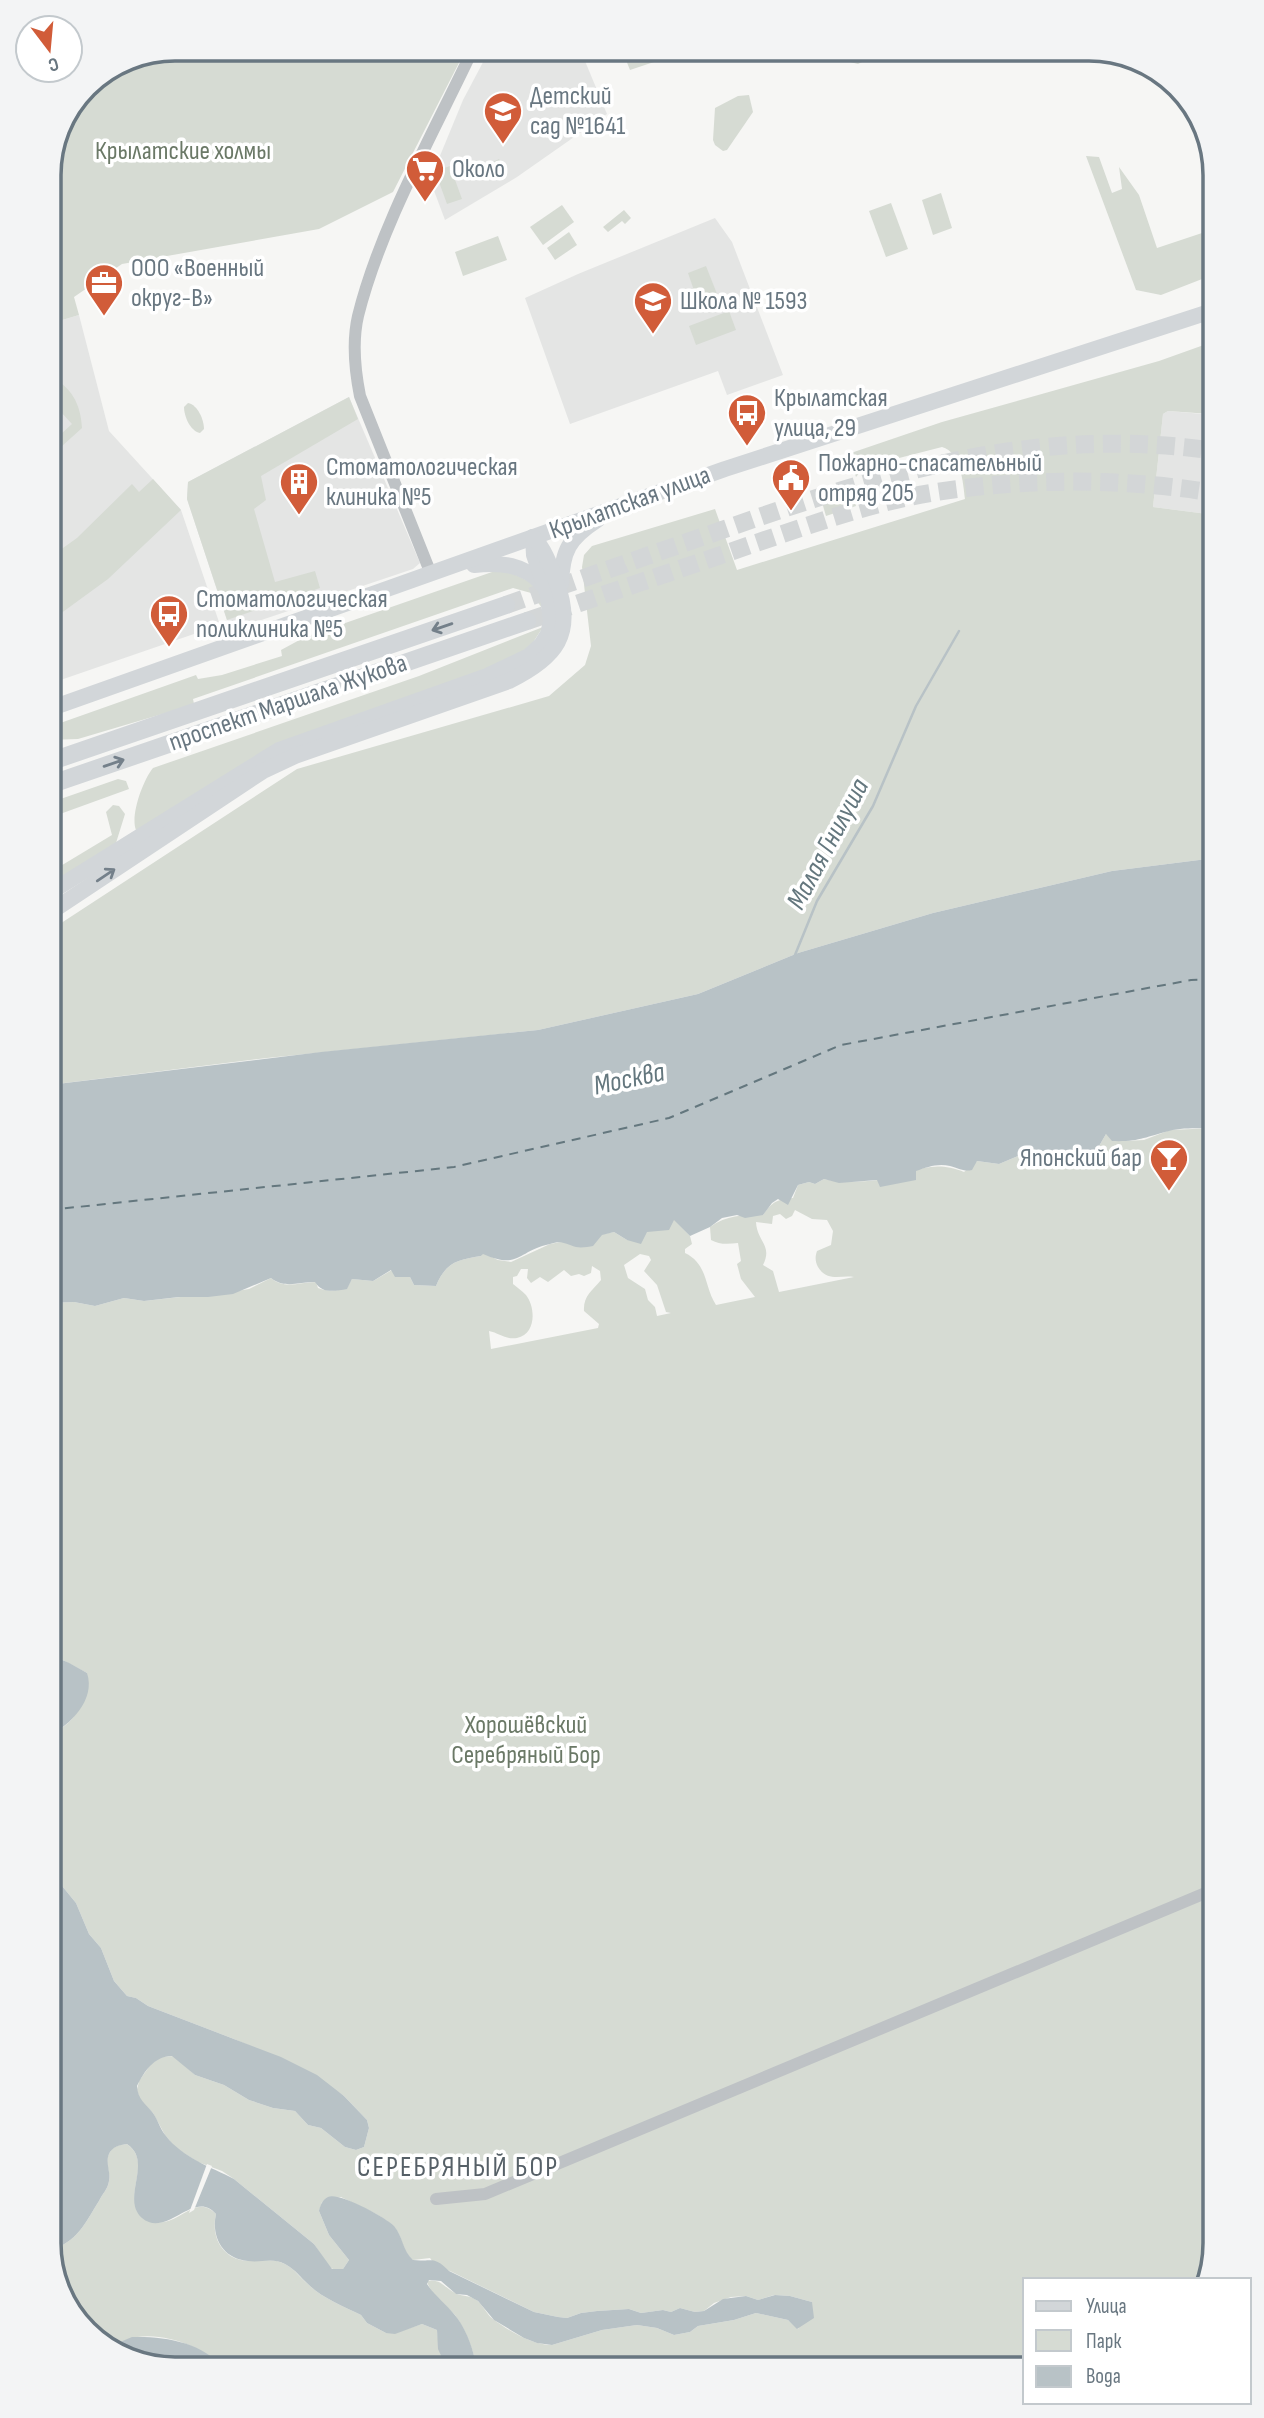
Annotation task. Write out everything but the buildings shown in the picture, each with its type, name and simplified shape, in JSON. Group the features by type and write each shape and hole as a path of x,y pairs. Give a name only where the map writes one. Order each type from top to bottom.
{"main road":[{"name":"Крылатская улица","path":"61,705 616,506 1203,314"},
{"path":"61,886 279,750 475,680 528,656 541,646 548,634 561,565 570,543 579,532 616,506"},
{"path":"533,537 544,551 554,595"},
{"path":"61,905 263,771 295,756 509,681 527,672 551,654 562,633 565,613 554,595 542,584 514,566 500,563 451,567"},
{"name":"проспект Маршала Жукова","path":"61,758 506,605"},
{"name":"проспект Маршала Жукова","path":"61,781 527,621"}],"street":[{"path":"431,574 360,396 356,376 356,335 358,318 387,232 467,61"},
{"path":"436,2199 485,2194 1203,1894"}],"shaded area":[{"name":"Детский сад №1641","path":"484,61 585,61 607,114 517,177 445,220 430,180 463,100"},
{"name":"Школа № 1593","path":"715,218 732,242 783,375 727,395 718,371 570,424 525,298"},
{"path":"79,315 109,431 181,510 220,625 61,680 61,320"},
{"path":"349,397 420,563 413,569 238,628 227,620 187,499 188,482"},
{"path":"1168,411 1203,414 1203,513 1153,507 1163,414"}],"green space":[{"name":"Крылатские холмы","path":"175,61 460,61 393,192 319,229 122,264 74,297 79,315 61,320 61,168 73,125 85,106 100,90 118,77 153,63"},
{"path":"626,61 654,61 654,62 630,70"},
{"path":"749,95 753,112 727,150 723,151 713,140 715,108 738,96"},
{"path":"1086,156 1099,157 1112,193 1122,189 1119,167 1139,195 1157,248 1203,233 1203,279 1161,295 1136,290"},
{"path":"499,159 506,171 489,180 483,167"},
{"path":"450,166 462,199 447,204 435,171"},
{"path":"941,193 952,228 933,235 922,200"},
{"path":"891,203 908,249 886,257 869,211"},
{"path":"562,205 574,222 543,245 530,227"},
{"path":"624,210 631,218 625,224 622,221 608,232 603,227"},
{"path":"569,232 577,245 555,260 547,248"},
{"path":"498,236 507,260 463,276 455,252"},
{"path":"706,266 721,304 701,311 688,273"},
{"path":"729,311 736,330 696,345 689,326"},
{"path":"1203,345 1203,414 1168,411 1163,414 1153,507 1203,513 1203,860 1112,871 933,913 798,953 698,994 538,1030 267,1058 61,1084 61,923 297,769 549,696 585,665 591,646 582,567 584,555 592,546 715,509 737,570 965,499 957,461 942,447 864,467 856,477 848,454 942,422 1159,361"},
{"path":"61,383 77,404 82,428 61,447 61,434 72,424 61,412"},
{"path":"349,397 358,419 261,476 266,500 254,509 275,582 315,571 320,588 227,620 187,499 188,482"},
{"path":"188,403 195,407 202,417 204,429 200,433 193,429 186,419 184,407"},
{"path":"153,479 181,510 108,579 61,613 61,549 77,538 132,484 139,492"},
{"path":"851,490 856,506 826,516 821,499"},
{"path":"502,571 530,582 539,593 542,608 531,593 513,588 193,699 194,704 186,707 78,739 61,740 61,723 196,675 198,679 222,675 282,656 281,650 305,637 492,572"},
{"path":"543,627 532,644 522,652 136,830 135,816 139,798 153,768 419,676"},
{"path":"118,779 126,781 129,789 61,814 61,799"},
{"path":"113,805 119,806 125,814 116,843 61,880 61,866 112,835 106,812"},
{"name":"Хорошёвский Серебряный Бор","path":"1203,1129 1203,2243 1197,2278 1023,2278 1023,2357 474,2357 455,2315 432,2291 427,2281 439,2282 457,2294 475,2299 493,2319 521,2336 537,2343 552,2345 602,2330 637,2325 657,2328 674,2335 690,2332 698,2326 756,2313 788,2320 798,2329 812,2302 790,2296 774,2295 758,2300 746,2296 731,2297 714,2303 704,2311 695,2312 680,2308 671,2312 663,2310 641,2313 629,2309 581,2313 567,2318 534,2312 450,2271 438,2269 430,2258 413,2260 406,2252 397,2231 388,2222 341,2197 322,2202 319,2211 329,2235 349,2260 343,2269 335,2270 329,2267 314,2244 234,2179 176,2148 153,2113 140,2100 137,2090 139,2081 151,2064 161,2057 174,2056 195,2075 224,2085 249,2100 273,2108 295,2111 308,2125 321,2128 345,2147 356,2150 364,2147 369,2128 367,2120 344,2096 305,2070 127,1996 114,1981 101,1948 89,1934 76,1903 61,1885 61,1728 78,1710 87,1673 61,1659 61,1303 95,1306 124,1298 144,1301 200,1297 249,1289 271,1278 287,1285 316,1282 318,1288 336,1290 347,1288 352,1279 373,1281 392,1270 410,1277 414,1285 436,1286 448,1267 483,1253 511,1262 550,1244 614,1232 627,1240 674,1219 690,1236 692,1244 685,1249 685,1253 702,1269 716,1305 755,1297 741,1279 737,1264 741,1261 738,1243 727,1244 711,1240 710,1227 735,1217 763,1215 775,1202 793,1198 798,1185 809,1182 815,1184 824,1179 851,1182 878,1180 930,1167 952,1168 964,1172 977,1161 999,1164 1030,1151 1042,1156 1064,1151 1095,1153 1106,1134 1125,1141 1144,1140 1170,1130","holes":["795,1210 812,1219 827,1220 833,1231 831,1245 816,1253 818,1267 825,1275 854,1277 779,1292 773,1271 763,1265 766,1253 756,1222 772,1224 773,1216 780,1214 786,1219 792,1216","640,1254 649,1256 651,1260 644,1271 657,1285 666,1312 671,1313 657,1316 645,1289 628,1278 624,1265","592,1266 600,1271 601,1280 587,1298 584,1311 599,1324 598,1328 491,1349 489,1331 517,1338 523,1336 531,1326 533,1313 529,1300 513,1284 513,1277 517,1276 521,1269 528,1269 527,1278 531,1283 540,1277 548,1282 564,1270 571,1276 584,1276 591,1273"]},
{"path":"127,2144 135,2152 138,2171 135,2202 138,2212 147,2221 164,2222 197,2207 209,2209 216,2214 215,2232 227,2253 243,2260 273,2260 285,2264 320,2294 361,2315 367,2323 386,2333 395,2333 422,2324 437,2330 442,2357 210,2357 170,2339 137,2337 121,2343 112,2338 95,2323 77,2300 63,2265 61,2245 74,2237 85,2224 106,2189 109,2178 107,2161 110,2151 116,2146"}],"water":[{"name":"Москва","path":"1203,860 1203,1128 1174,1130 1129,1141 1112,1141 1106,1134 1095,1153 1064,1151 1042,1156 1030,1151 999,1164 977,1161 972,1170 946,1165 933,1166 916,1171 916,1180 880,1187 877,1180 839,1183 824,1179 815,1184 809,1182 798,1185 788,1205 778,1199 763,1215 722,1218 690,1236 674,1220 669,1230 647,1232 641,1244 614,1232 602,1235 593,1246 578,1247 554,1243 512,1260 483,1254 448,1267 436,1286 414,1285 410,1277 395,1277 391,1270 373,1281 352,1279 347,1289 329,1291 315,1282 287,1284 271,1278 233,1294 208,1297 144,1301 124,1298 95,1306 61,1303 61,1084 321,1052 538,1030 698,994 798,953 933,913 1112,871"},
{"path":"61,1660 87,1673 89,1683 84,1702 61,1728"},
{"path":"61,1885 76,1903 89,1934 101,1948 114,1981 127,1996 281,2057 317,2075 344,2096 367,2120 369,2128 364,2147 356,2150 345,2147 321,2128 308,2125 295,2111 273,2108 249,2100 224,2085 195,2075 172,2056 155,2062 146,2070 137,2086 140,2098 173,2144 198,2161 234,2179 314,2244 332,2269 343,2269 349,2260 329,2235 319,2211 324,2200 334,2196 362,2206 394,2226 413,2260 436,2261 449,2271 534,2312 567,2318 581,2313 629,2309 641,2313 663,2310 671,2312 680,2308 695,2312 704,2311 723,2299 746,2296 758,2300 775,2295 812,2302 814,2318 797,2329 788,2320 756,2313 698,2326 690,2332 674,2335 657,2328 637,2325 602,2330 552,2345 524,2338 494,2320 478,2301 467,2295 456,2294 441,2281 429,2280 427,2284 461,2324 474,2357 442,2357 438,2349 437,2330 422,2324 395,2334 386,2333 367,2323 361,2315 320,2294 285,2264 275,2261 248,2261 231,2256 220,2245 215,2230 216,2214 208,2208 190,2209 161,2223 151,2223 142,2218 134,2201 138,2160 127,2144 116,2147 109,2154 106,2189 85,2224 61,2245"},
{"path":"132,2337 170,2340 182,2342 211,2357 153,2355 120,2342"}],"pier":[{"path":"207,2164 212,2166 194,2210 189,2213"}],"waterway":[{"name":"Малая Гнилуша","path":"795,955 817,901 873,806 916,706 959,631"}],"ferry route":[{"path":"61,1209 454,1167 669,1118 841,1045 1203,980"}],"tunnel":[{"path":"506,605 783,509 904,473 964,459 1025,449 1086,444 1150,445 1203,450"},
{"path":"527,621 821,521 913,496 971,487 1041,482 1110,482 1203,491"}],"place":[{"name":"Детский сад №1641","path":"503,145"},
{"name":"Около","path":"425,203"},
{"name":"ООО «Военный округ-В»","path":"104,317"},
{"name":"Школа № 1593","path":"653,335"},
{"name":"Крылатская улица, 29","path":"747,447"},
{"name":"Пожарно-спасательный отряд 205","path":"791,512"},
{"name":"Стоматологическая клиника №5","path":"299,516"},
{"name":"Стоматологическая поликлиника №5","path":"169,648"},
{"name":"Японский бар","path":"1169,1192"}],"district":[{"name":"СЕРЕБРЯНЫЙ БОР","path":"458,2167"}]}
